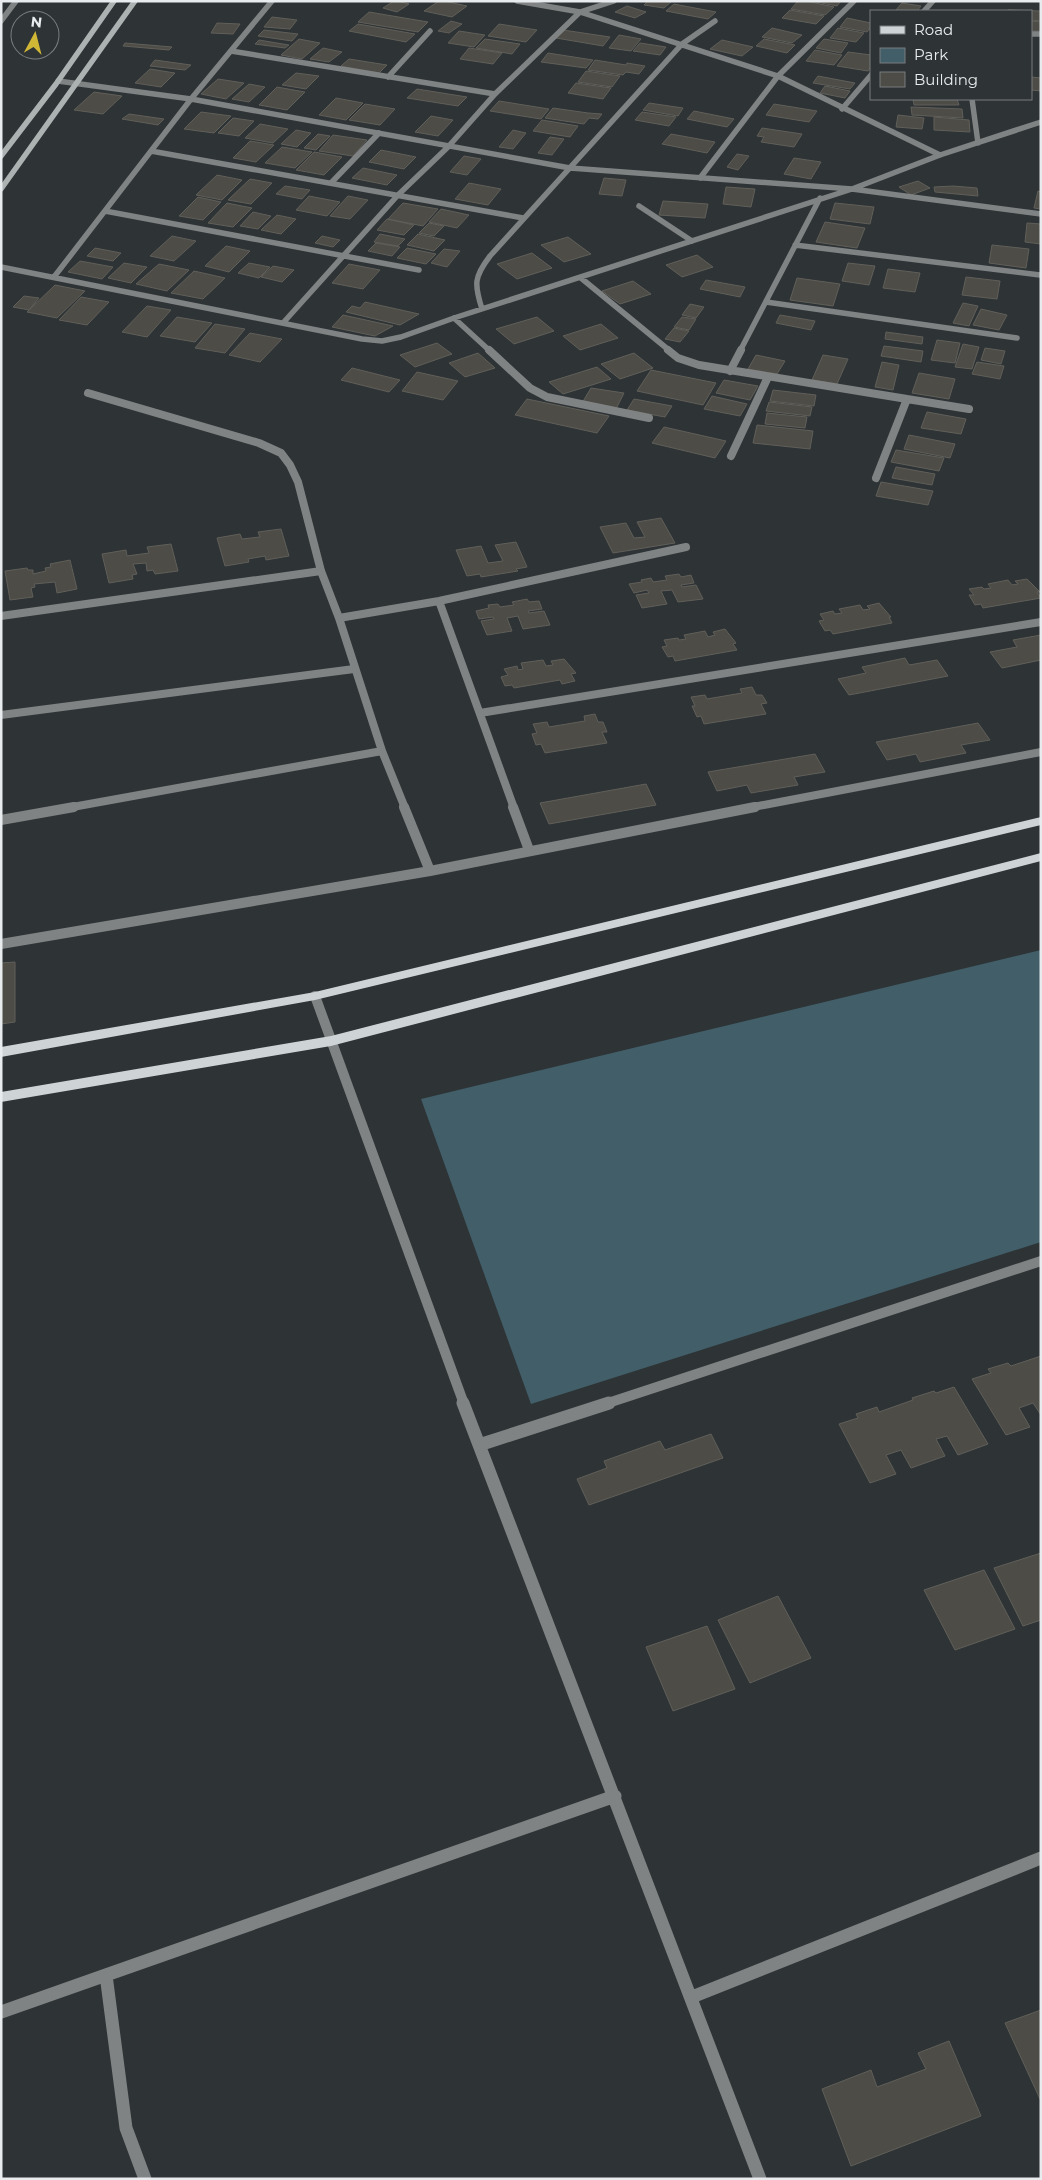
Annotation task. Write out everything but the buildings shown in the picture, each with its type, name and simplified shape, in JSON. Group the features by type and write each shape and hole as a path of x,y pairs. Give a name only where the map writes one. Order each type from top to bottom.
{"main road":[{"path":"1,156 58,81 114,1"},
{"path":"1,189 61,108 76,83 135,1"},
{"path":"1,1052 315,996 1041,821"},
{"path":"1,1097 332,1041 1041,857"}],"street":[{"path":"1,21 16,1"},
{"path":"54,277 191,99 272,1"},
{"path":"517,1 580,12 778,76 842,109 940,155"},
{"path":"283,324 398,196 448,147 495,94 580,12 614,1"},
{"path":"700,178 778,76 854,1"},
{"path":"482,309 474,283 478,272 523,218 682,44 714,22"},
{"path":"388,77 430,31"},
{"path":"231,51 495,94"},
{"path":"842,109 870,76"},
{"path":"58,81 191,99 570,168 852,189 1041,214"},
{"path":"972,100 978,143"},
{"path":"1,267 362,340 382,341 401,337 454,318 852,189 940,155 1041,122"},
{"path":"330,183 379,133"},
{"path":"151,151 523,218"},
{"path":"730,371 820,198"},
{"path":"639,206 692,241"},
{"path":"105,211 419,270"},
{"path":"795,245 1040,276"},
{"path":"581,278 678,358 699,365 730,371 968,409"},
{"path":"766,302 1017,338"},
{"path":"454,318 530,388 547,397 650,418"},
{"path":"731,456 768,377"},
{"path":"88,394 259,442 281,453 290,465 298,482 321,570 339,618 382,751 430,870"},
{"path":"876,478 907,399"},
{"path":"339,618 439,601 686,547"},
{"path":"1,616 321,570"},
{"path":"439,601 530,850"},
{"path":"480,713 1041,622"},
{"path":"1,715 354,669"},
{"path":"1,820 382,751"},
{"path":"1,944 430,870 1041,752"},
{"path":"315,996 479,1445 692,1997 760,2179"},
{"path":"479,1445 1041,1261"},
{"path":"1,2012 615,1796"},
{"path":"692,1997 1041,1858"},
{"path":"106,1975 126,2128 145,2179"}],"green space":[{"path":"1041,950 1041,1242 531,1404 421,1099"}]}
